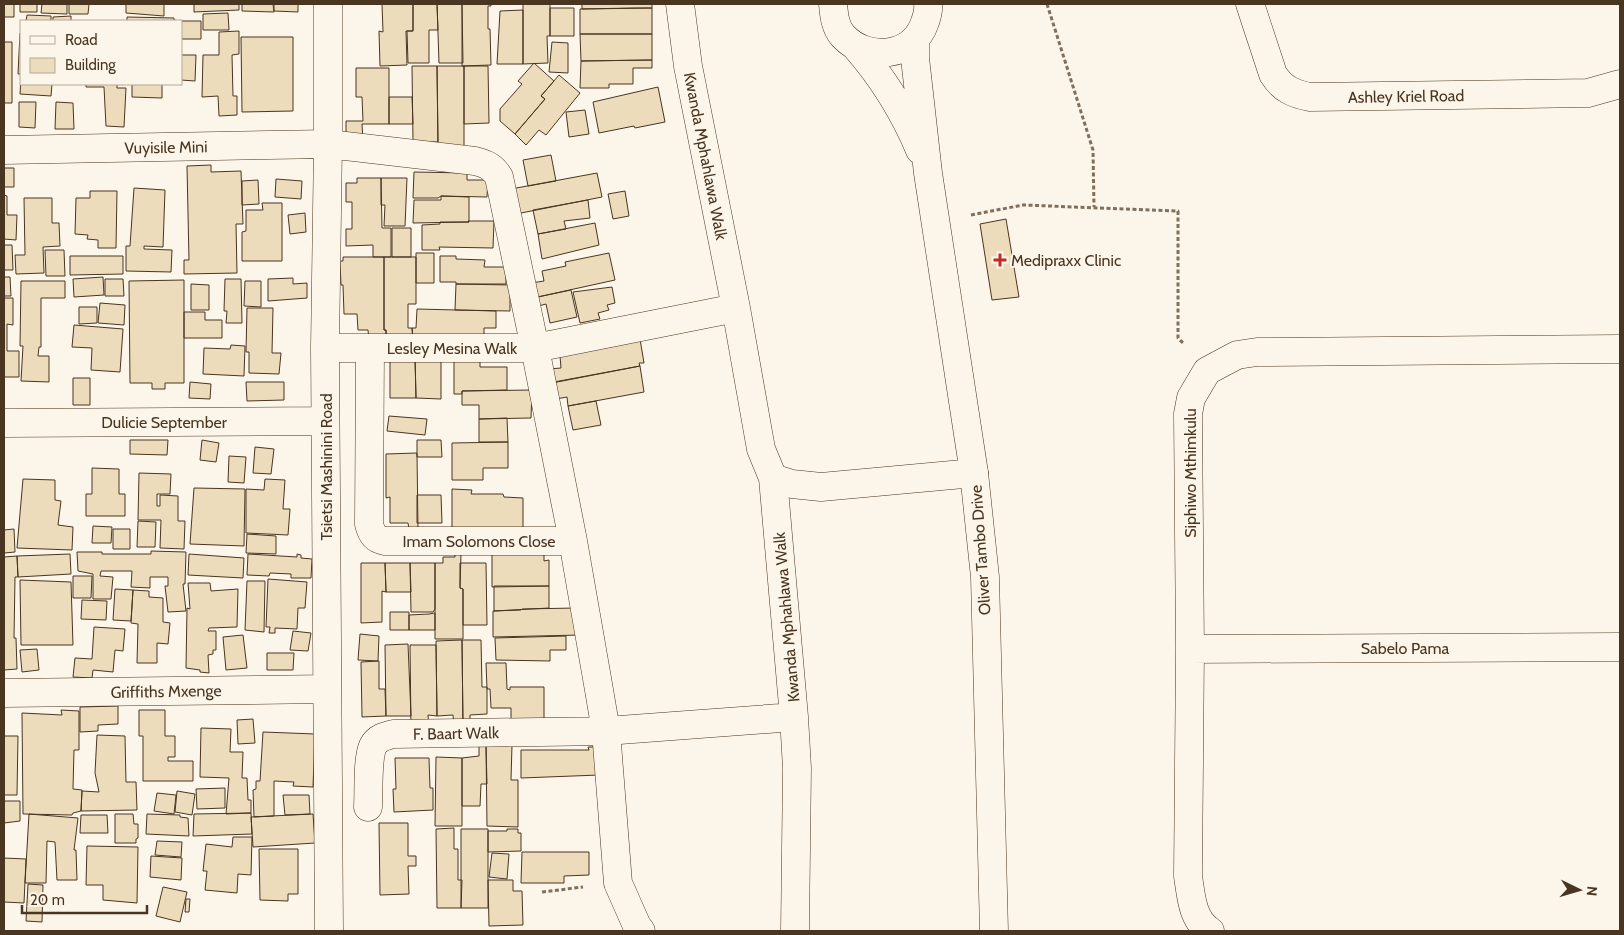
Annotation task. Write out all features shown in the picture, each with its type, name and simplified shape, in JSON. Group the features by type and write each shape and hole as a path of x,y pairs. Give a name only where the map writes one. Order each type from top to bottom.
{"street":[{"name":"Tsietsi Mashinini Road","path":"328,4 325,421 329,931"},
{"name":"Kwanda Mphahlawa Walk","path":"606,731 794,717 774,478 762,448 688,66 680,4"},
{"name":"Oliver Tambo Drive","path":"833,4 834,17 842,35 856,47 873,67 895,99 913,134 928,173"},
{"name":"Oliver Tambo Drive","path":"928,4 929,10 919,34 915,58 928,173 974,473 984,576 994,931"},
{"path":"856,47 876,53 898,51 919,34 942,4"},
{"name":"Ashley Kriel Road","path":"1250,4 1273,74 1279,83 1295,95 1310,97 1588,93 1620,84"},
{"name":"Vuyisile Mini","path":"4,150 328,144"},
{"path":"328,144 476,161 488,164 499,177 573,540 606,731 618,883 636,926 641,931"},
{"path":"535,348 736,308"},
{"name":"Lesley Mesina Walk","path":"325,348 535,348"},
{"name":"Imam Solomons Close","path":"370,348 370,524 372,534 377,540 573,540"},
{"path":"1207,371 1238,355 1257,352 1620,349"},
{"name":"Siphiwo Mthimkulu","path":"1207,371 1191,398 1188,414 1190,649 1188,876 1192,906 1204,928 1210,931"},
{"name":"Dulicie September","path":"4,423 325,421"},
{"path":"774,478 792,484 821,487 974,473"},
{"name":"Sabelo Pama","path":"1190,649 1620,647"},
{"name":"Griffiths Mxenge","path":"4,694 327,689"},
{"path":"794,717 797,768 795,931"},
{"name":"F. Baart Walk","path":"368,807 370,756 373,745 381,737 393,734 606,731"}],"path":[{"path":"1047,4 1093,150 1094,207"},
{"path":"936,222 1023,205 1178,211 1178,338 1207,371"}],"building":[{"path":"4,4 14,4 14,17 4,17"},
{"path":"20,4 37,4 37,12 20,12"},
{"path":"42,4 67,4 67,14 41,13"},
{"path":"69,4 89,4 88,14 69,14"},
{"path":"126,4 164,4 164,16 126,13"},
{"path":"194,4 239,4 239,10 194,12"},
{"path":"242,4 273,4 274,12 242,11"},
{"path":"274,4 298,4 298,12 274,11"},
{"path":"382,4 413,4 413,31 406,31 407,65 380,66 379,31 383,32"},
{"path":"413,4 437,4 438,30 429,30 429,63 408,63 407,31 413,31"},
{"path":"437,4 462,4 463,63 439,63"},
{"path":"462,4 491,4 491,6 488,6 488,29 490,29 491,65 462,66"},
{"path":"523,4 550,4 550,36 547,36 548,63 523,64"},
{"path":"582,4 652,4 652,8 582,9"},
{"path":"550,8 574,8 574,36 550,36"},
{"path":"652,8 652,34 580,34 580,9"},
{"path":"523,10 523,64 497,64 500,11"},
{"path":"228,13 229,30 203,30 203,14"},
{"path":"27,15 51,16 51,20 26,20"},
{"path":"71,16 71,20 53,20 53,17"},
{"path":"127,17 174,18 174,20 127,20"},
{"path":"182,21 201,21 201,39 182,39"},
{"path":"239,31 239,54 232,55 233,96 237,96 237,115 219,116 218,96 202,97 203,55 219,55 219,32"},
{"path":"20,33 20,74 18,74"},
{"path":"580,34 652,34 652,60 581,61"},
{"path":"241,37 293,37 293,111 242,112"},
{"path":"4,42 12,42 12,103 4,103"},
{"path":"552,42 568,43 568,73 549,72"},
{"path":"182,55 196,55 195,81 182,80"},
{"path":"652,60 652,68 633,68 633,84 609,84 609,88 580,88 581,61"},
{"path":"534,63 554,81 541,96 545,99 515,134 500,121 500,109 522,84 518,81"},
{"path":"412,66 437,66 438,142 413,142"},
{"path":"437,66 464,66 464,147 438,147"},
{"path":"464,66 488,66 489,123 464,124"},
{"path":"356,68 389,68 389,124 362,124 363,142 346,142 346,121 363,121 362,97 356,97"},
{"path":"559,75 580,93 546,135 539,130 526,145 515,134 545,99 541,96"},
{"path":"21,85 52,85 51,96 20,94"},
{"path":"86,85 117,85 117,88 126,88 124,127 106,126 104,87 86,87"},
{"path":"132,85 162,85 162,98 132,97"},
{"path":"658,87 665,122 599,133 593,102"},
{"path":"389,97 412,97 413,124 389,124"},
{"path":"19,102 36,102 35,128 19,127"},
{"path":"56,102 73,103 74,129 55,129"},
{"path":"585,110 589,134 569,137 566,112"},
{"path":"551,155 556,181 528,186 523,160"},
{"path":"211,165 211,172 241,171 243,224 236,224 237,273 184,274 184,260 189,260 187,166"},
{"path":"4,168 14,168 14,187 4,187"},
{"path":"414,172 467,173 467,180 488,180 487,197 441,196 438,198 413,198"},
{"path":"597,173 602,197 516,214 511,189"},
{"path":"357,178 381,178 382,228 391,228 391,257 373,257 373,245 346,246 346,229 352,229 352,202 346,202 346,183 357,183"},
{"path":"381,178 407,178 405,226 384,226 385,205 381,205"},
{"path":"276,179 302,181 301,199 275,197"},
{"path":"258,180 259,204 242,205 242,181"},
{"path":"134,188 165,190 163,247 144,246 144,249 172,250 171,272 126,271 126,246 130,246"},
{"path":"90,191 117,191 116,248 98,248 98,240 87,239 88,235 75,234 76,198 90,198"},
{"path":"625,191 629,216 613,219 608,194"},
{"path":"4,195 7,196 7,215 17,215 16,240 4,239"},
{"path":"441,196 469,197 469,222 413,223 414,200 441,200"},
{"path":"24,198 52,198 52,223 59,223 60,246 43,247 44,273 16,274 15,255 25,255"},
{"path":"588,200 590,218 564,221 566,229 538,234 533,210"},
{"path":"262,203 282,203 282,261 242,261 242,232 246,231 246,210 263,210"},
{"path":"305,213 306,232 290,234 288,215"},
{"name":"Medipraxx Clinic","path":"1006,219 1019,297 992,300 980,224"},
{"path":"494,221 493,248 439,247 440,250 422,250 422,225"},
{"path":"595,223 599,245 542,259 538,234"},
{"path":"392,228 411,228 411,257 392,257"},
{"path":"4,245 12,245 13,270 4,270"},
{"path":"45,250 64,250 65,276 46,276"},
{"path":"416,253 434,253 434,283 416,283"},
{"path":"609,253 615,280 533,298 531,283 544,281 542,271 566,266 565,262"},
{"path":"70,256 123,256 123,274 70,275"},
{"path":"440,256 456,256 456,259 485,260 484,267 506,267 506,284 456,284 456,282 440,282"},
{"path":"343,257 384,257 384,330 386,330 386,341 369,341 368,330 358,330 357,314 344,314 340,261 343,261"},
{"path":"384,257 416,257 416,304 408,304 408,328 412,328 413,339 386,339 386,330 384,330"},
{"path":"4,277 10,277 11,296 4,296"},
{"path":"103,277 104,295 74,297 73,279"},
{"path":"293,278 293,284 307,283 307,298 268,301 268,279"},
{"path":"105,279 123,279 124,296 105,296"},
{"path":"225,279 241,279 242,323 226,323 227,311 224,311"},
{"path":"184,280 184,383 165,383 165,389 152,389 152,383 130,383 129,281"},
{"path":"21,281 65,281 65,298 41,298 41,347 39,347 38,356 49,356 49,382 21,381 23,346 20,346"},
{"path":"245,281 261,281 261,307 244,306"},
{"path":"191,284 209,285 209,310 191,310"},
{"path":"456,284 510,285 510,311 455,310"},
{"path":"612,287 615,303 607,305 609,310 598,313 600,319 580,323 573,292"},
{"path":"571,290 577,317 550,323 546,304 535,307 533,298"},
{"path":"4,298 13,298 13,325 7,324 7,351 19,351 19,377 4,377"},
{"path":"100,303 125,305 124,325 98,323"},
{"path":"79,307 97,307 97,323 79,324"},
{"path":"247,308 273,308 272,353 281,353 279,374 249,373 249,352 246,352"},
{"path":"417,309 496,311 496,328 484,328 484,335 413,339 412,328 416,328"},
{"path":"184,312 205,312 205,320 222,320 222,338 184,338"},
{"path":"74,325 123,329 120,372 91,370 92,348 72,347"},
{"path":"639,333 644,363 639,363 640,366 552,383 549,369 561,368 560,356"},
{"path":"231,345 245,346 244,376 203,374 204,348 230,349"},
{"path":"390,357 415,357 416,398 390,398"},
{"path":"415,357 441,358 441,399 416,398"},
{"path":"454,360 480,360 480,367 507,367 507,390 462,391 462,394 454,394"},
{"path":"640,366 644,392 568,406 567,397 556,399 554,382"},
{"path":"73,378 90,378 90,405 73,405"},
{"path":"190,382 211,384 210,399 189,398"},
{"path":"246,382 284,382 284,400 247,401"},
{"path":"532,390 531,418 479,419 479,405 462,405 462,391"},
{"path":"596,401 601,425 573,430 568,406"},
{"path":"389,416 427,419 425,435 387,431"},
{"path":"507,418 508,442 479,442 479,419"},
{"path":"130,440 168,440 167,455 130,454"},
{"path":"202,440 219,443 216,462 200,460"},
{"path":"417,440 441,440 442,457 417,457"},
{"path":"508,442 508,468 483,468 483,480 452,480 452,443"},
{"path":"255,447 274,449 271,474 253,473"},
{"path":"417,453 418,529 409,529 408,523 390,523 390,497 386,498 386,454"},
{"path":"229,456 246,457 244,483 228,482"},
{"path":"92,468 119,469 119,494 125,494 125,516 86,516 86,494 92,494"},
{"path":"139,473 171,474 170,494 157,494 157,506 160,506 160,495 178,496 178,521 185,521 184,549 160,548 161,520 138,520"},
{"path":"23,479 55,480 55,500 61,501 58,525 73,527 72,550 17,548"},
{"path":"265,479 285,480 283,509 290,509 288,535 246,533 246,489 264,490"},
{"path":"194,488 245,489 244,546 190,544"},
{"path":"452,489 472,490 471,494 503,494 504,497 523,498 523,534 452,528"},
{"path":"417,495 441,495 442,523 417,523"},
{"path":"138,521 156,522 155,547 137,547"},
{"path":"93,526 112,527 111,543 92,543"},
{"path":"14,529 15,552 4,553 4,530"},
{"path":"113,529 130,529 130,549 113,549"},
{"path":"247,534 276,536 276,554 246,553"},
{"path":"151,551 186,552 185,584 183,584 186,611 168,612 165,586 168,586 168,577 150,577 150,588 131,587 132,571 101,571 100,576 113,577 111,599 93,599 93,574 78,571 77,552 151,554"},
{"path":"455,553 461,553 460,588 463,589 463,639 435,639 435,563 443,563 443,557 455,557"},
{"path":"544,553 544,561 549,560 549,586 492,587 492,554"},
{"path":"70,554 71,574 18,577 17,556"},
{"path":"189,554 244,558 243,578 188,575"},
{"path":"248,554 297,557 297,554 301,555 301,558 312,559 311,578 291,578 291,574 270,573 269,576 247,575"},
{"path":"17,556 18,577 15,577 14,638 16,638 17,669 4,670 4,557"},
{"path":"361,563 385,563 386,592 382,591 382,622 361,623"},
{"path":"385,563 410,563 411,592 386,592"},
{"path":"410,563 435,563 435,609 433,612 411,612"},
{"path":"460,563 486,563 487,625 463,625 463,589 460,588"},
{"path":"73,576 92,576 91,598 73,598"},
{"path":"268,579 307,582 305,608 298,608 297,629 275,628 275,633 269,633 270,627 266,627"},
{"path":"20,580 71,582 73,645 21,645"},
{"path":"247,581 265,581 264,632 245,630"},
{"path":"188,583 210,583 211,591 238,589 237,627 209,628 208,631 216,631 216,650 213,650 213,654 208,655 209,673 186,668 187,608 190,609"},
{"path":"494,586 549,586 549,608 494,611"},
{"path":"115,589 133,590 131,621 113,620"},
{"path":"133,590 149,591 149,597 163,598 163,622 170,623 168,644 157,643 157,663 137,663 138,624 131,623"},
{"path":"82,600 107,601 106,620 81,619"},
{"path":"576,608 581,635 493,637 493,611"},
{"path":"390,612 409,612 409,630 390,630"},
{"path":"435,613 435,630 409,630 409,615"},
{"path":"94,627 125,629 123,651 115,650 113,672 93,670 92,678 73,677 75,658 92,659"},
{"path":"293,631 311,633 308,651 290,650"},
{"path":"360,634 379,636 378,661 358,660"},
{"path":"243,635 247,668 226,670 223,637"},
{"path":"566,636 566,650 550,650 550,661 496,660 495,638"},
{"path":"462,640 463,727 454,727 453,715 437,716 436,641"},
{"path":"462,640 481,640 482,687 487,687 487,714 470,715 470,727 463,727"},
{"path":"408,644 411,716 386,716 385,645"},
{"path":"410,645 436,645 437,716 428,715 429,728 411,728"},
{"path":"37,649 39,670 22,672 20,650"},
{"path":"267,653 294,653 293,670 267,670"},
{"path":"379,661 379,689 385,689 386,716 362,717 361,662"},
{"path":"486,663 506,663 507,689 510,690 510,687 544,687 544,722 511,722 511,708 491,708 490,689 487,689"},
{"path":"118,706 118,724 98,725 98,731 80,732 80,707"},
{"path":"61,710 79,711 79,750 74,750 73,789 82,790 81,811 72,815 23,814 22,713 62,715"},
{"path":"139,710 165,710 165,736 175,736 175,757 168,757 168,761 193,761 193,781 143,781 143,736 139,736"},
{"path":"253,719 255,743 238,744 237,720"},
{"path":"201,728 231,729 230,752 243,752 242,778 247,778 248,800 251,800 251,813 226,814 229,778 200,777"},
{"path":"263,732 315,734 313,787 293,786 294,782 274,781 274,816 254,817 253,790 256,789 256,781 260,781"},
{"path":"97,735 125,736 126,782 136,782 137,810 81,811 82,791 99,792 95,773"},
{"path":"4,736 18,736 17,795 4,795"},
{"path":"486,745 512,745 511,780 518,780 518,827 487,826"},
{"path":"479,746 486,746 487,784 481,784 480,806 462,806 462,758 479,756"},
{"path":"588,747 599,747 599,775 521,778 521,750 589,750"},
{"path":"436,757 462,758 462,826 435,826"},
{"path":"395,758 429,758 430,788 433,788 433,810 394,812 393,789 396,789"},
{"path":"225,788 225,808 197,809 196,789"},
{"path":"177,791 195,794 192,815 175,812"},
{"path":"157,793 176,795 174,814 154,811"},
{"path":"283,795 309,795 310,814 285,815"},
{"path":"4,801 20,801 20,821 4,823"},
{"path":"251,813 252,834 193,836 194,814"},
{"path":"29,814 78,818 74,850 76,850 77,880 57,880 55,842 47,841 46,883 25,883"},
{"path":"115,814 133,814 134,824 138,824 136,843 115,843"},
{"path":"147,814 180,815 180,817 188,818 189,836 146,834"},
{"path":"313,814 315,843 253,847 251,817"},
{"path":"81,815 107,815 108,833 80,833"},
{"path":"379,823 408,823 408,856 416,856 416,866 408,866 409,894 380,895"},
{"path":"454,828 454,849 458,849 458,880 462,880 461,908 437,908 436,829"},
{"path":"461,829 488,829 488,908 461,908"},
{"path":"507,829 518,829 518,833 521,833 521,851 488,852 488,831 507,831"},
{"path":"233,837 252,837 251,875 238,874 237,893 205,890 207,871 203,871 206,844 232,847"},
{"path":"157,841 182,842 181,857 155,855"},
{"path":"87,846 138,847 137,903 103,900 103,885 86,885"},
{"path":"259,849 298,849 298,894 288,894 288,901 260,900"},
{"path":"522,852 589,852 589,875 564,876 564,883 521,883"},
{"path":"492,853 509,854 507,879 489,877"},
{"path":"151,856 182,858 181,880 150,877"},
{"path":"4,858 26,859 24,903 4,902"},
{"path":"488,880 513,880 513,891 522,891 523,925 489,926"},
{"path":"28,884 43,885 42,922 26,921"},
{"path":"163,887 187,892 180,922 156,916"},
{"path":"186,899 190,899 189,912 185,912"}],"place":[{"name":"Medipraxx Clinic","path":"1000,260"}]}
